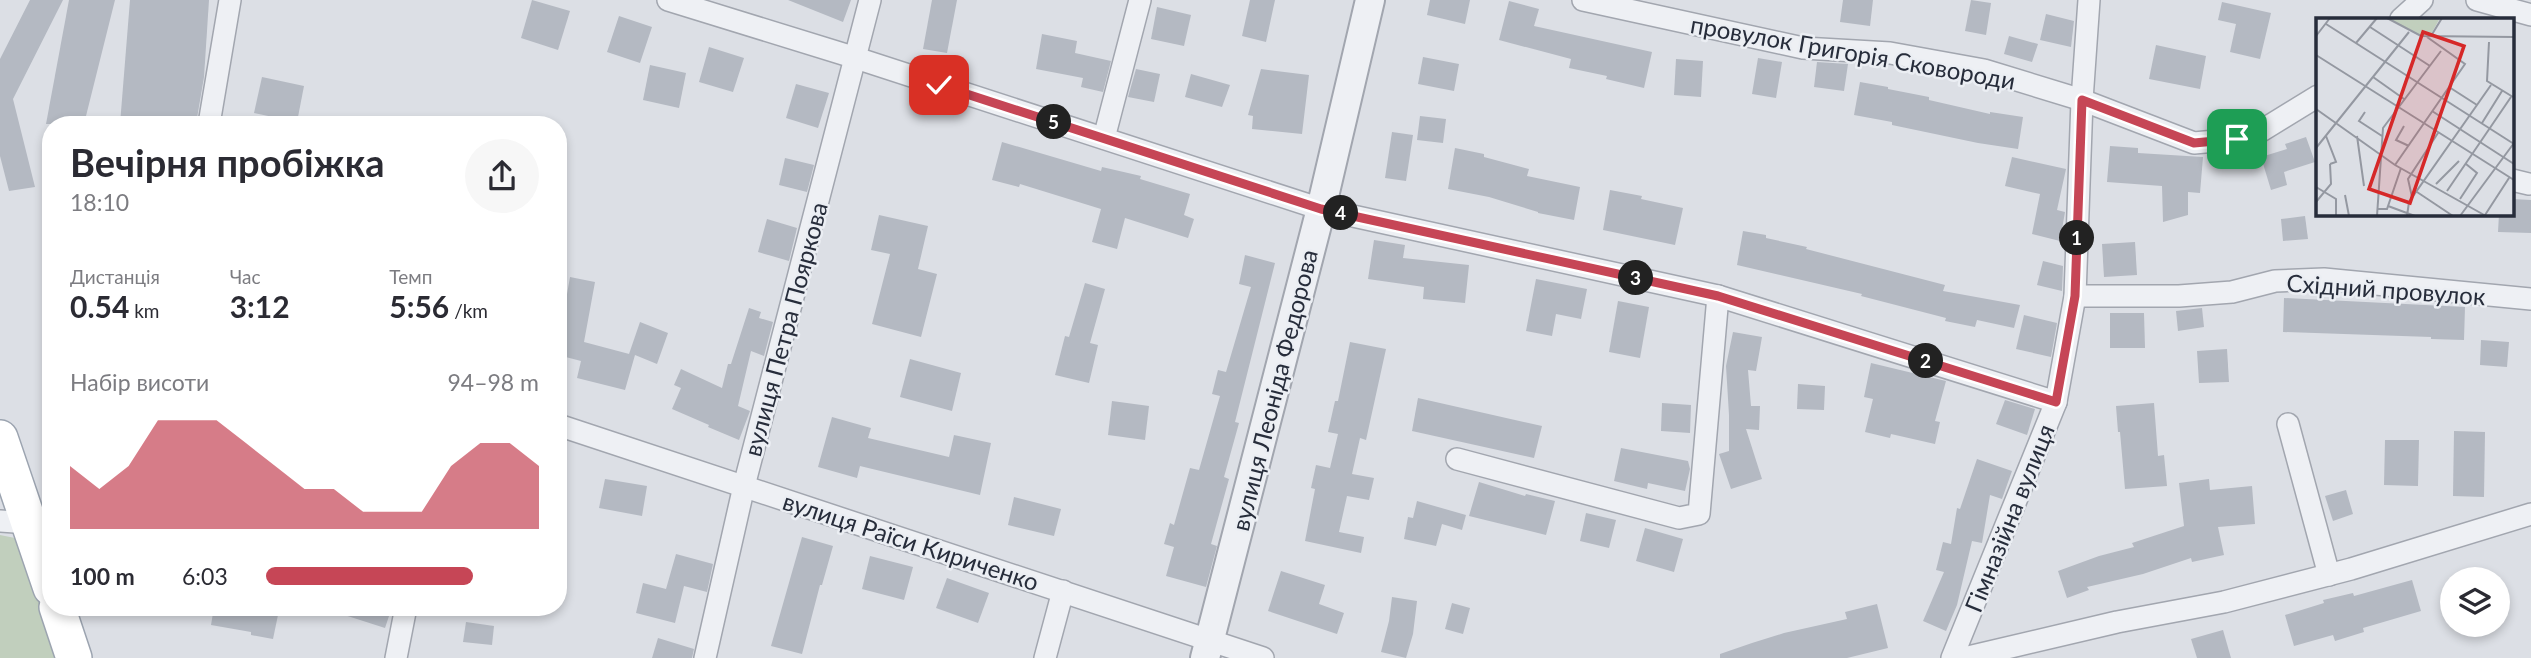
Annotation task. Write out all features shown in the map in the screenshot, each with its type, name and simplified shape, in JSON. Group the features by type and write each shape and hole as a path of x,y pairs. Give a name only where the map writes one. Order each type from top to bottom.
{"main road":[{"path":"0,438 15,522 42,566"},
{"path":"60,616 74,658"}],"street":[{"path":"210,116 230,0"},
{"path":"668,0 1321,209 1718,296 2056,402"},
{"name":"вулиця Петра Пояркова","path":"705,658 744,486 870,0"},
{"path":"1104,138 1140,0"},
{"name":"вулиця Леоніда Федорова","path":"1208,649 1321,209 1370,0"},
{"name":"провулок Григорія Сковороди","path":"1583,0 1803,48 1890,53 1984,70 2082,100 2194,143 2237,139 2261,131 2316,100"},
{"name":"Гімназійна вулиця","path":"1952,658 2056,402 2075,296 2082,100 2089,0"},
{"path":"2402,18 2421,0"},
{"path":"2476,0 2531,15"},
{"name":"Східний провулок","path":"2075,296 2179,296 2232,292 2275,281 2324,279 2531,299"},
{"path":"1457,459 1679,518 1699,514 1718,296"},
{"path":"2288,424 2329,575"},
{"name":"вулиця Раїси Кириченко","path":"567,428 1063,591 1208,649 1263,658"},
{"path":"1964,658 2117,622 2224,603 2329,575 2531,514"},
{"path":"1045,658 1063,591"},
{"path":"396,658 404,616"}],"green space":[{"path":"0,535 20,539 56,658 0,658"}],"building":[{"path":"30,0 63,0 13,99 35,187 9,191 0,156 0,59"},
{"path":"69,0 115,0 86,116 47,116"},
{"path":"130,0 209,0 204,77 197,116 121,116"},
{"path":"532,0 570,11 558,50 521,38"},
{"path":"788,0 851,0 843,22"},
{"path":"932,0 957,0 947,53 923,49"},
{"path":"1250,0 1275,0 1266,42 1242,36"},
{"path":"1430,0 1470,0 1465,24 1427,15"},
{"path":"1843,0 1873,0 1870,26 1840,22"},
{"path":"1971,0 1991,3 1986,35 1965,31"},
{"path":"1509,1 1539,9 1534,26 1652,52 1644,88 1569,68 1571,59 1499,40"},
{"path":"2222,2 2271,13 2260,59 2230,52 2236,24 2218,20"},
{"path":"1157,7 1191,15 1184,46 1151,39"},
{"path":"2046,14 2074,21 2071,47 2040,40"},
{"path":"619,16 652,27 640,63 607,52"},
{"path":"1042,34 1077,41 1075,53 1111,61 1103,92 1081,87 1083,78 1036,69"},
{"path":"2009,36 2038,44 2032,62 2004,54"},
{"path":"2156,45 2206,56 2200,89 2149,79"},
{"path":"709,47 744,58 733,92 699,82"},
{"path":"1423,57 1459,64 1454,91 1418,84"},
{"path":"1758,58 1782,62 1776,98 1752,94"},
{"path":"1676,59 1703,61 1701,97 1674,95"},
{"path":"1817,62 1848,64 1844,91 1814,87"},
{"path":"650,65 686,73 679,108 643,100"},
{"path":"1136,69 1160,74 1154,102 1128,97"},
{"path":"1261,69 1309,75 1302,134 1252,129 1253,116 1248,115"},
{"path":"1191,74 1230,85 1222,107 1185,97"},
{"path":"262,77 304,86 298,116 254,113"},
{"path":"1860,82 1990,114 2023,117 2018,149 1978,143 1854,115"},
{"path":"796,84 829,93 818,128 786,118"},
{"path":"1420,116 1446,119 1443,143 1417,140"},
{"path":"1392,132 1413,135 1406,181 1385,178"},
{"path":"2306,137 2315,162 2284,172 2287,185 2271,190 2261,157 2287,149 2285,144"},
{"path":"1002,142 1101,171 1102,167 1141,176 1140,179 1190,194 1184,215 1194,219 1188,238 1125,218 1117,249 1092,242 1101,209 1020,184 1019,187 992,180"},
{"path":"2110,146 2138,148 2138,153 2203,157 2200,193 2188,192 2188,215 2163,222 2162,186 2107,182"},
{"path":"1455,148 1484,154 1484,157 1529,169 1527,176 1580,187 1574,220 1448,189"},
{"path":"2012,157 2066,169 2057,210 2065,212 2060,241 2032,234 2040,194 2005,186"},
{"path":"785,158 814,165 807,192 779,185"},
{"path":"1610,190 1683,208 1675,245 1603,230"},
{"path":"2514,199 2531,200 2531,233 2498,232 2499,215 2514,215"},
{"path":"879,215 928,226 918,269 937,274 921,337 872,324 890,254 871,250"},
{"path":"2305,216 2308,239 2283,241 2281,219"},
{"path":"767,219 797,228 789,261 758,252"},
{"path":"1743,231 1945,285 1943,291 2020,305 2014,328 1977,320 1975,327 1945,321 1946,318 1861,296 1862,294 1737,265"},
{"path":"1374,240 1405,245 1403,258 1469,265 1465,303 1423,299 1424,287 1368,279"},
{"path":"2135,242 2137,275 2104,277 2102,244"},
{"path":"1245,255 1275,263 1235,422 1239,423 1224,477 1229,479 1211,544 1217,546 1206,587 1166,576 1174,547 1164,544 1170,523 1174,525 1190,468 1199,470 1220,396 1212,394 1218,370 1226,372 1251,287 1239,284"},
{"path":"2043,261 2063,266 2062,291 2037,285"},
{"path":"570,277 595,282 584,342 629,354 640,322 668,333 657,364 635,355 625,390 577,378 581,361 567,357 567,294"},
{"path":"1536,279 1587,289 1581,319 1556,314 1552,336 1526,331"},
{"path":"1085,283 1105,289 1090,343 1098,345 1089,383 1055,375 1065,336 1069,337"},
{"path":"2284,298 2465,307 2464,340 2283,332"},
{"path":"1618,301 1649,307 1640,358 1609,352"},
{"path":"749,308 761,312 759,318 773,322 764,356 751,351 738,406 750,411 739,440 672,409 681,388 674,385 681,369 722,388"},
{"path":"2202,308 2204,327 2178,331 2176,311"},
{"path":"2110,313 2144,313 2145,348 2110,348"},
{"path":"2024,315 2057,323 2051,357 2016,349"},
{"path":"1733,332 1762,337 1756,371 1748,370 1751,406 1760,406 1759,430 1746,429 1762,479 1731,489 1719,454 1729,451 1726,366"},
{"path":"2481,340 2509,342 2507,367 2480,365"},
{"path":"1350,342 1386,349 1366,440 1360,438 1352,474 1374,478 1369,500 1347,496 1339,532 1364,537 1361,553 1305,541 1315,489 1311,488 1316,465 1330,468 1338,434 1328,432 1335,401 1338,401"},
{"path":"2227,349 2229,382 2199,383 2197,351"},
{"path":"910,359 961,373 952,411 900,397"},
{"path":"1871,363 1946,381 1935,421 1940,422 1935,444 1891,434 1890,438 1865,432 1873,399 1864,397"},
{"path":"1798,384 1825,386 1824,410 1797,409"},
{"path":"1418,398 1542,426 1534,458 1412,431"},
{"path":"2005,400 2035,409 2027,435 1996,424"},
{"path":"1112,401 1149,406 1145,440 1108,435"},
{"path":"1662,403 1691,405 1690,433 1661,431"},
{"path":"2154,403 2158,456 2164,455 2167,486 2125,489 2116,406"},
{"path":"832,417 871,428 868,438 949,457 954,435 991,443 980,495 860,466 857,478 818,467"},
{"path":"2454,431 2485,432 2484,497 2453,496"},
{"path":"2385,440 2419,440 2418,486 2384,485"},
{"path":"1621,448 1688,461 1690,469 1685,491 1648,483 1647,489 1614,481"},
{"path":"1977,459 2012,471 2002,499 1990,495 1982,543 1972,541 1957,605 1946,631 1923,621 1944,572 1936,570 1943,542 1951,544 1957,508 1960,509"},
{"path":"605,479 647,486 642,516 599,508"},
{"path":"2209,479 2210,490 2252,486 2255,524 2218,527 2224,555 2192,562 2191,558 2143,574 2087,587 2089,590 2067,598 2058,571 2134,547 2132,543 2184,526 2179,483"},
{"path":"1479,482 1525,496 1526,494 1555,501 1546,535 1469,516"},
{"path":"2346,490 2353,514 2333,521 2325,496"},
{"path":"1014,497 1061,509 1054,536 1008,525"},
{"path":"1417,501 1466,515 1462,530 1442,524 1436,546 1404,539 1408,517 1413,518"},
{"path":"1586,513 1616,520 1609,548 1580,541"},
{"path":"1645,528 1683,539 1674,572 1636,561"},
{"path":"802,537 833,546 802,654 771,646"},
{"path":"676,554 713,564 707,592 684,586 675,623 636,613 643,583 666,589"},
{"path":"870,556 913,567 904,600 862,589"},
{"path":"1281,571 1325,585 1319,604 1344,613 1337,634 1268,611"},
{"path":"947,578 989,593 978,623 936,608"},
{"path":"2412,580 2421,611 2363,628 2364,632 2335,641 2333,635 2294,646 2285,615 2324,603 2323,600 2353,593 2354,596"},
{"path":"1392,597 1417,601 1413,634 1406,658 1381,652"},
{"path":"1452,603 1470,608 1463,634 1445,629"},
{"path":"1877,604 1888,648 1847,658 1720,658 1720,654 1784,633 1847,619 1845,612"},
{"path":"212,616 278,616 273,639 211,625"},
{"path":"348,616 389,616 385,628"},
{"path":"466,622 494,626 492,645 463,642"},
{"path":"2223,630 2231,658 2197,658 2191,639"},
{"path":"658,638 694,649 692,658 652,658"}],"route":[{"path":"939,85 1321,209 1718,296 2056,402 2075,296 2082,100 2194,143 2237,139"}]}
